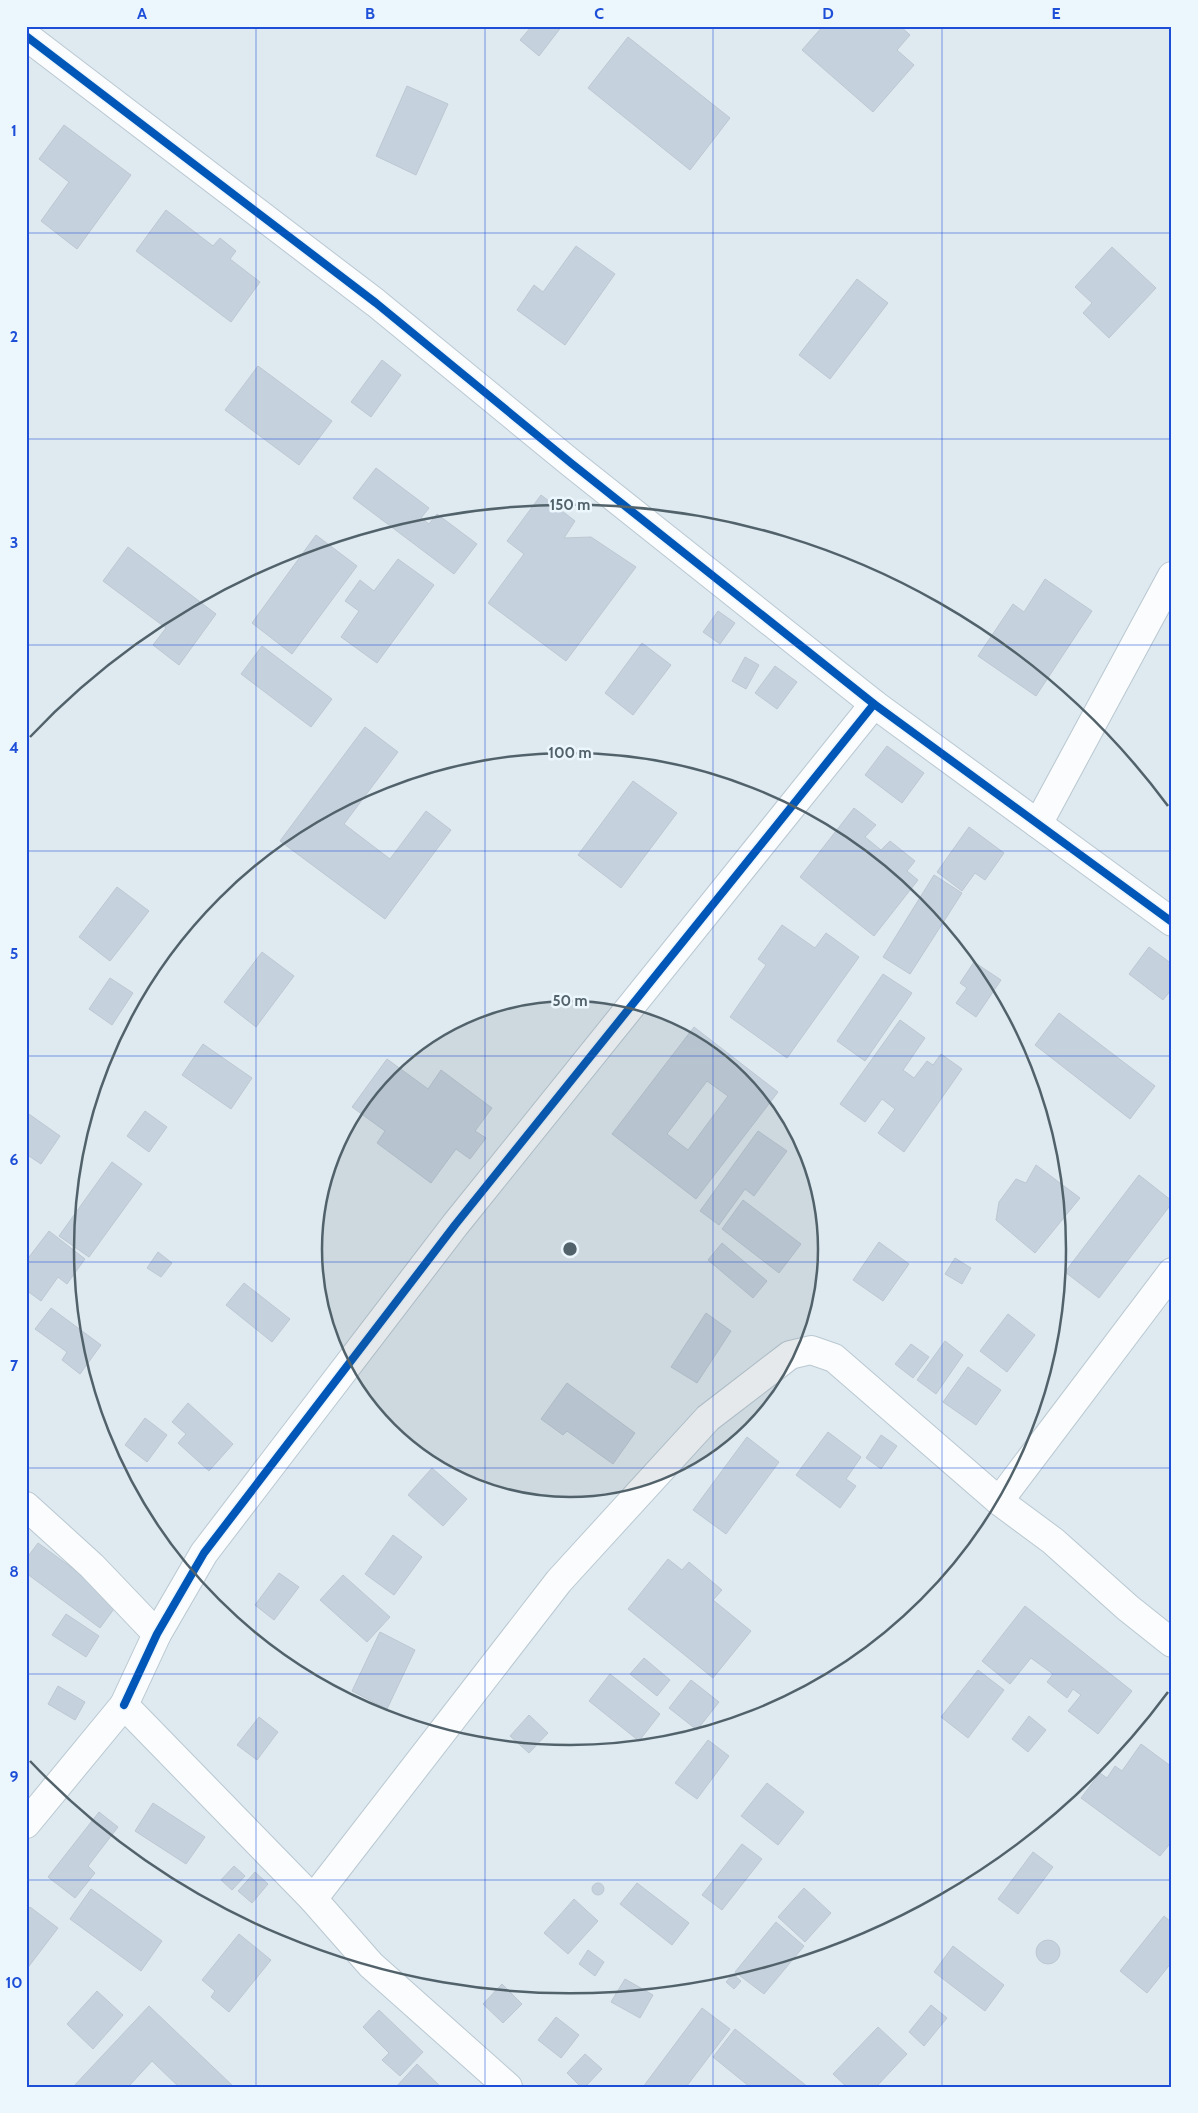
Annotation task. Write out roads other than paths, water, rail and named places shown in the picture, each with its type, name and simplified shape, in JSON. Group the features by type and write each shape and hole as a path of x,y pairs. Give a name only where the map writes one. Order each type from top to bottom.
{"street":[{"path":"26,36 376,303 579,469 874,704 1172,922"},
{"path":"1038,824 1172,576"},
{"path":"26,1824 124,1706 157,1634 204,1553 443,1240 874,704"},
{"path":"999,1501 1172,1272"},
{"path":"313,1899 559,1581 708,1418 790,1355 811,1350 834,1358 999,1501 1053,1542 1128,1608 1172,1642"},
{"path":"26,1506 92,1566 157,1634"},
{"path":"124,1706 313,1899 371,1965 508,2087"}]}
